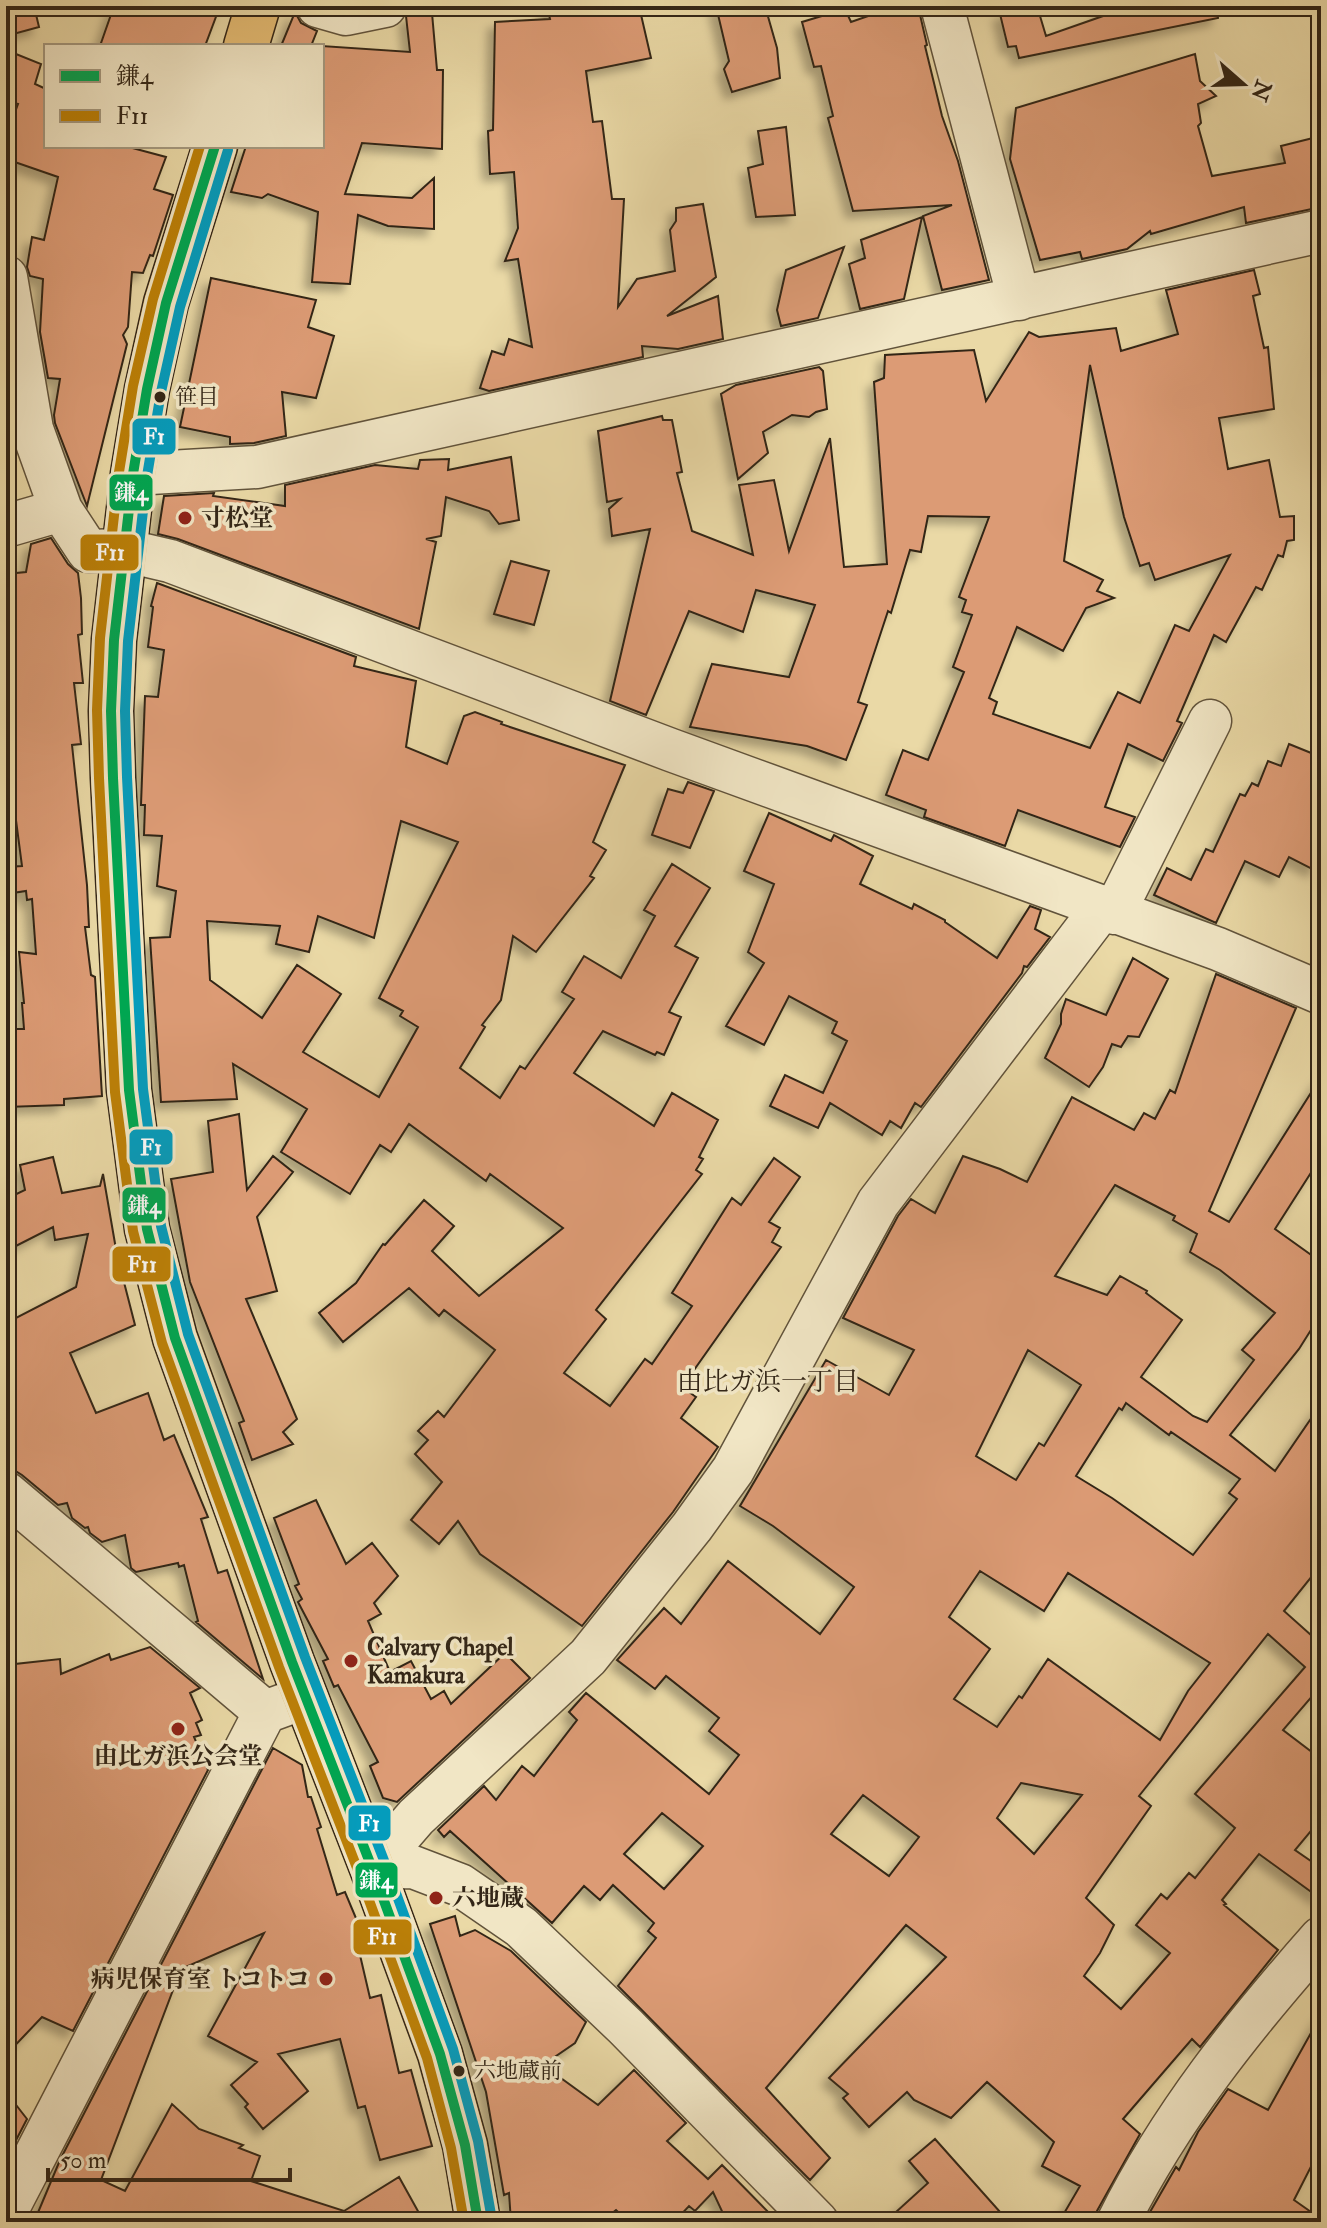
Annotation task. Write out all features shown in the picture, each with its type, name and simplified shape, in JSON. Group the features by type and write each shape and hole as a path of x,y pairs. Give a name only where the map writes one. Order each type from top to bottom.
{"main road":[{"path":"247,44 258,6"},
{"path":"214,148 166,303 147,389 123,550 114,640 111,711 113,778 129,1090 147,1229 175,1338 440,2054 465,2145 478,2222"}],"street":[{"path":"318,6 346,14 385,6"},
{"path":"942,6 1019,299"},
{"path":"133,474 257,467 1321,231"},
{"path":"6,277 32,429 61,510 88,551 123,550 170,561 671,750 1218,949 1321,993"},
{"path":"6,526 61,510"},
{"path":"372,1868 416,1817 588,1657 692,1527 733,1470 878,1203 1108,910 1210,721"},
{"path":"10,1502 265,1712"},
{"path":"6,2212 265,1712 306,1697"},
{"path":"372,1868 413,1867 460,1885 521,1927 626,2027 817,2222"},
{"path":"1118,2222 1196,2091 1268,1999 1321,1938"}],"building":[{"path":"6,6 34,6 39,27 6,36"},
{"path":"114,6 220,6 206,44 101,44"},
{"path":"547,6 639,6 651,58 586,71 593,122 602,121 612,199 624,199 618,307 637,279 675,271 670,230 676,221 676,208 703,204 716,277 667,316 718,296 723,339 678,349 642,346 643,357 489,391 480,388 492,351 504,355 509,339 532,347 518,259 505,261 518,228 514,172 490,174 488,131 493,130 495,22 550,19"},
{"path":"716,6 765,6 777,48 780,78 732,92 724,69 729,61"},
{"path":"897,6 918,6 942,116 958,161 989,280 942,290 923,216 952,205 853,211 828,118 833,116 821,66 814,67 802,22 845,9 851,22"},
{"path":"1037,6 1046,36 1103,16 1100,6 1217,6 1218,18 1019,58 1016,46 1008,47 1000,14"},
{"path":"295,12 301,23 317,31 312,44 282,44"},
{"path":"432,13 437,70 443,70 442,149 362,143 345,194 412,198 434,178 434,229 388,226 358,215 350,284 312,282 318,212 268,194 262,198 231,192 245,148 324,148 324,46 410,52 406,16"},
{"path":"6,50 41,64 35,84 44,88 44,148 132,148 166,157 154,189 173,195 153,256 150,255 143,273 132,272 128,327 123,335 127,344 87,506 55,423 60,379 48,378 40,332 43,279 30,276 27,267 32,237 44,240 58,177 6,159 6,146 10,146 13,137 7,134 18,104 6,101"},
{"path":"1195,54 1200,81 1216,96 1198,104 1201,123 1198,126 1212,176 1285,163 1281,146 1313,138 1321,173 1321,207 1246,223 1244,207 1151,234 1150,231 1127,249 1082,259 1080,252 1040,260 1010,159 1016,108"},
{"path":"786,127 795,215 756,217 748,168 763,164 758,131"},
{"path":"922,217 904,299 860,309 849,264 865,258 861,240"},
{"path":"844,247 818,318 781,326 777,310 786,270"},
{"path":"1254,270 1260,294 1253,296 1264,348 1268,347 1274,409 1219,418 1228,469 1269,460 1280,517 1294,516 1294,540 1287,541 1283,557 1278,555 1262,590 1256,587 1226,642 1214,635 1177,721 1182,723 1163,761 1128,744 1105,807 1135,817 1120,847 1018,810 1005,846 924,817 926,810 886,795 903,750 928,760 964,672 953,667 972,615 962,612 966,600 959,597 989,517 928,516 921,552 910,550 891,613 888,611 858,702 867,705 846,760 807,746 690,727 712,664 789,677 815,605 756,590 743,632 689,611 646,715 610,701 650,529 612,536 609,509 620,499 607,502 598,431 662,416 663,420 672,420 682,472 677,473 692,531 753,555 739,485 774,480 789,551 830,438 844,567 887,564 874,382 884,378 885,355 974,350 986,401 1029,332 1039,337 1116,328 1121,351 1178,334 1166,290","holes":["1090,365 1124,517 1140,566 1149,563 1155,580 1230,555 1189,631 1175,625 1140,703 1118,692 1090,748 993,714 997,702 989,698 1017,627 1063,651 1086,608 1114,598 1097,591 1103,580 1064,561"]},
{"path":"211,278 316,300 308,327 334,336 316,398 282,392 286,436 254,443 230,444 230,437 180,427"},
{"path":"819,367 823,371 827,409 809,417 792,415 763,432 768,453 738,479 721,394 736,385"},
{"path":"511,457 519,520 499,524 489,511 446,497 441,536 426,539 436,542 419,629 158,534 164,496 214,493 213,496 285,506 285,485 375,465 418,469 420,460 449,459 448,470"},
{"path":"51,538 68,564 78,573 81,598 82,634 78,635 83,683 74,683 81,744 72,745 87,885 89,927 85,927 91,975 95,977 102,1096 64,1099 64,1105 6,1107 6,1066 15,1063 14,1029 24,1029 19,952 36,954 32,899 27,900 26,891 6,894 6,867 22,866 6,744 6,574 26,572 31,544"},
{"path":"511,561 549,571 534,625 494,614"},
{"path":"157,583 356,657 354,666 416,681 406,747 447,764 464,716 475,712 501,724 625,765 593,842 606,850 590,876 594,878 536,952 513,936 501,1000 482,1025 485,1027 460,1068 500,1098 520,1066 525,1069 574,999 562,992 584,956 621,978 655,916 644,910 672,864 710,888 675,946 698,958 669,1012 681,1017 664,1055 657,1052 655,1055 603,1031 574,1073 654,1126 672,1093 718,1120 699,1157 703,1159 696,1170 702,1174 596,1310 606,1319 564,1373 610,1406 645,1359 652,1364 692,1306 672,1293 732,1198 741,1205 774,1158 800,1177 769,1222 780,1228 772,1242 781,1247 682,1387 696,1397 681,1418 718,1447 673,1512 582,1626 480,1554 458,1521 439,1544 411,1520 442,1482 415,1454 428,1440 418,1431 438,1411 444,1417 495,1350 444,1310 439,1316 409,1288 343,1342 319,1313 356,1283 383,1244 424,1200 454,1226 432,1251 479,1296 563,1228 490,1174 486,1181 409,1124 391,1152 380,1145 350,1194 281,1152 307,1109 233,1064 237,1099 161,1102 150,938 170,937 176,891 157,886 162,836 144,835 145,805 141,805 145,696 158,697 164,650 148,647 151,606","holes":["401,821 458,842 379,998 403,1011 400,1016 418,1027 379,1097 303,1052 341,994 297,965 262,1018 210,980 207,921 280,926 276,944 309,952 318,916 374,938"]},
{"path":"1289,744 1321,757 1321,855 1314,870 1289,857 1279,877 1245,861 1216,923 1154,895 1167,868 1191,880 1206,849 1213,852 1240,794 1245,796 1252,783 1258,786 1268,761 1281,766"},
{"path":"688,782 714,791 690,848 652,835 668,789 683,793"},
{"path":"769,813 831,841 834,835 873,856 860,884 912,909 914,904 945,920 997,958 1030,906 1041,910 1035,929 1050,937 1027,967 1024,966 1022,973 921,1107 915,1103 901,1128 890,1121 882,1135 830,1103 818,1128 770,1106 785,1075 823,1093 847,1041 832,1033 837,1022 789,996 764,1045 726,1026 764,963 748,952 774,884 744,871"},
{"path":"1133,958 1168,979 1139,1037 1128,1036 1121,1047 1112,1044 1103,1067 1089,1087 1045,1058 1061,1024 1066,999 1106,1015"},
{"path":"1216,974 1296,1008 1209,1211 1229,1222 1321,1077 1321,1157 1275,1229 1321,1262 1321,1314 1299,1349 1230,1435 1275,1471 1321,1404 1321,1565 1284,1611 1321,1644 1321,1686 1283,1730 1321,1759 1321,1819 1295,1850 1321,1868 1321,1899 1259,1854 1222,1900 1278,1950 1200,2047 1192,2039 1123,2119 1140,2134 1097,2211 1094,2222 1059,2222 1080,2186 1042,2166 1054,2142 987,2082 951,2118 914,2100 907,2092 869,2127 843,2098 848,2094 829,2078 946,1957 906,1925 766,2088 830,2158 810,2180 618,1986 656,1938 648,1931 654,1923 613,1885 600,1900 584,1886 552,1923 450,1831 444,1837 438,1830 484,1786 496,1800 522,1766 534,1776 577,1720 569,1712 586,1693 709,1794 739,1755 709,1731 719,1718 666,1676 655,1689 617,1660 664,1608 681,1624 728,1561 820,1634 854,1587 773,1526 740,1506 826,1360 889,1395 914,1350 843,1318 898,1216 911,1199 935,1213 963,1156 1027,1182 1072,1097 1134,1130 1144,1113 1155,1119 1170,1090 1175,1093","holes":["1115,1185 1175,1216 1173,1220 1197,1234 1190,1252 1220,1270 1275,1313 1242,1350 1254,1360 1207,1422 1193,1416 1141,1377 1182,1320 1147,1291 1120,1276 1107,1295 1055,1276","1028,1350 1081,1385 1044,1446 1039,1443 1016,1480 976,1456","1126,1403 1169,1435 1171,1432 1240,1479 1229,1493 1237,1499 1193,1555 1076,1476 1119,1408 1122,1410","980,1571 1044,1611 1068,1573 1210,1663 1188,1691 1160,1740 1048,1659 1022,1698 1019,1696 997,1727 954,1699 990,1649 949,1617","1268,1634 1305,1667 1195,1794 1235,1828 1195,1878 1189,1873 1167,1899 1161,1894 1136,1925 1170,1953 1121,2009 1084,1976 1114,1925 1086,1898 1151,1806 1139,1796","1021,1783 1082,1795 1034,1854 997,1818","863,1795 919,1837 889,1876 831,1834","662,1813 703,1846 664,1889 624,1854"]},
{"path":"239,1114 247,1190 273,1156 293,1172 257,1217 277,1291 246,1299 297,1419 283,1432 293,1444 252,1460 239,1423 244,1421 190,1282 171,1179 213,1172 208,1121"},
{"path":"53,1157 62,1193 100,1186 103,1174 117,1255 135,1325 70,1353 96,1413 148,1393 164,1440 174,1435 208,1517 201,1519 218,1573 227,1570 263,1679 196,1622 184,1565 179,1567 178,1563 136,1572 131,1568 125,1535 102,1542 90,1533 88,1527 72,1518 67,1503 58,1505 6,1465 6,1323 76,1287 88,1234 55,1240 53,1227 6,1251 6,1199 25,1190 20,1165"},
{"path":"316,1500 346,1564 372,1543 398,1576 374,1603 381,1614 368,1621 390,1672 411,1661 431,1699 444,1691 451,1704 505,1653 530,1678 397,1802 383,1798 370,1766 378,1762 338,1685 334,1687 323,1661 328,1659 298,1602 302,1599 295,1586 299,1584 274,1518"},
{"path":"150,1647 200,1688 190,1693 202,1720 196,1723 201,1735 194,1737 208,1770 73,2031 42,2017 6,2055 6,1665 60,1659 61,1674 109,1654 111,1660"},
{"path":"273,1748 302,1765 308,1797 311,1797 321,1827 317,1829 337,1895 345,1892 358,1923 353,1925 370,1998 381,1995 399,2073 411,2070 432,2146 380,2160 365,2106 358,2108 340,2039 278,2054 308,2091 263,2129 245,2107 248,2104 231,2085 257,2062 208,2036 264,1933 181,1969 101,2180 125,2191 172,2104 199,2129 243,2145 239,2148 260,2156 251,2181 344,2211 399,2177 424,2222 34,2222 60,2160"},
{"path":"455,1916 460,1936 475,1930 511,1951 586,2022 575,2043 543,2065 598,2105 634,2070 686,2123 667,2141 708,2179 722,2165 778,2222 727,2222 713,2192 695,2211 689,2206 674,2222 629,2222 616,2210 601,2222 511,2222 509,2193 504,2195 486,2092 430,1924"},
{"path":"1321,2015 1321,2147 1294,2200 1321,2222 1177,2222 1150,2212 1228,2089 1268,2110"},
{"path":"6,2092 27,2119 13,2146 6,2151"},
{"path":"935,2139 1009,2222 885,2222 928,2183 909,2161"}],"transit line":[{"name":"F11","path":"199,148 153,299 133,386 119,472 100,638 97,710 99,778 115,1092 133,1231 162,1343 279,1667 427,2058 451,2148 464,2222"},
{"name":"鎌4","path":"214,148 166,303 147,389 133,474 114,640 111,711 113,778 129,1090 147,1229 175,1338 292,1662 440,2054 465,2145 478,2222"},
{"name":"F1","path":"228,150 180,307 161,392 147,476 128,641 125,711 127,777 143,1089 161,1226 188,1334 305,1657 453,2049 478,2141 492,2220"}],"place":[{"name":"笹目","path":"160,397"},
{"name":"寸松堂","path":"185,518"},
{"name":"Calvary Chapel Kamakura","path":"351,1661"},
{"name":"由比ガ浜公会堂","path":"178,1729"},
{"name":"六地蔵","path":"436,1898"},
{"name":"病児保育室 トコトコ","path":"326,1979"},
{"name":"六地蔵前","path":"459,2071"}],"district":[{"name":"由比ガ浜一丁目","path":"768,1382"}]}
